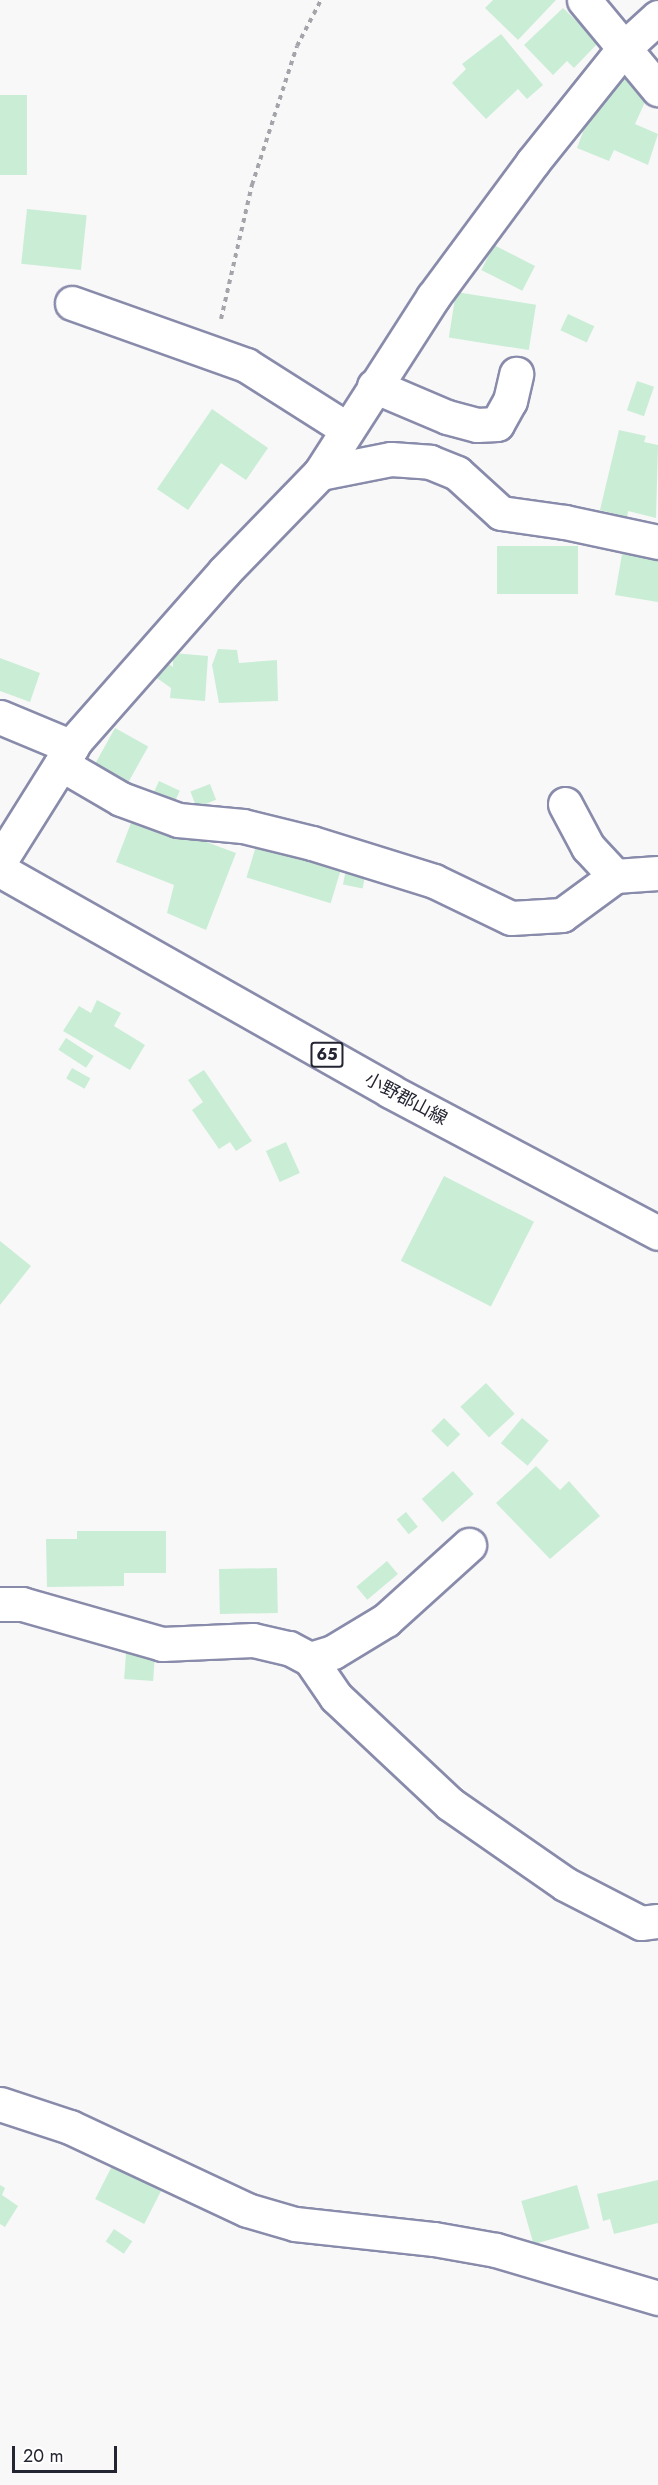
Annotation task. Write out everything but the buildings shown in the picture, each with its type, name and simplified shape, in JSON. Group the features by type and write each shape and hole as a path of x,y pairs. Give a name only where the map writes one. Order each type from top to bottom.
{"street":[{"path":"584,0 658,89"},
{"path":"0,861 67,755 225,571 320,473 433,297 624,48 658,17"},
{"path":"72,303 246,365 347,429"},
{"path":"374,386 447,417 477,424 497,424 510,401 516,374"},
{"path":"320,473 391,459 429,462 457,473 501,513 658,542"},
{"path":"0,717 67,755 121,799 178,820 243,826 312,843 434,881 511,918 562,915 615,876 658,873"},
{"path":"565,804 588,847 615,876"},
{"name":"小野郡山線","path":"0,870 390,1091 658,1233"},
{"path":"310,1659 333,1652 386,1620 469,1545"},
{"path":"0,1605 22,1604 162,1644 253,1640 289,1648 310,1659 336,1697 450,1804 565,1884 641,1923 658,1921"},
{"path":"0,2104 70,2127 266,2216 295,2224 495,2250 658,2298"}],"path":[{"path":"213,353 252,185 297,45 321,0"}]}
